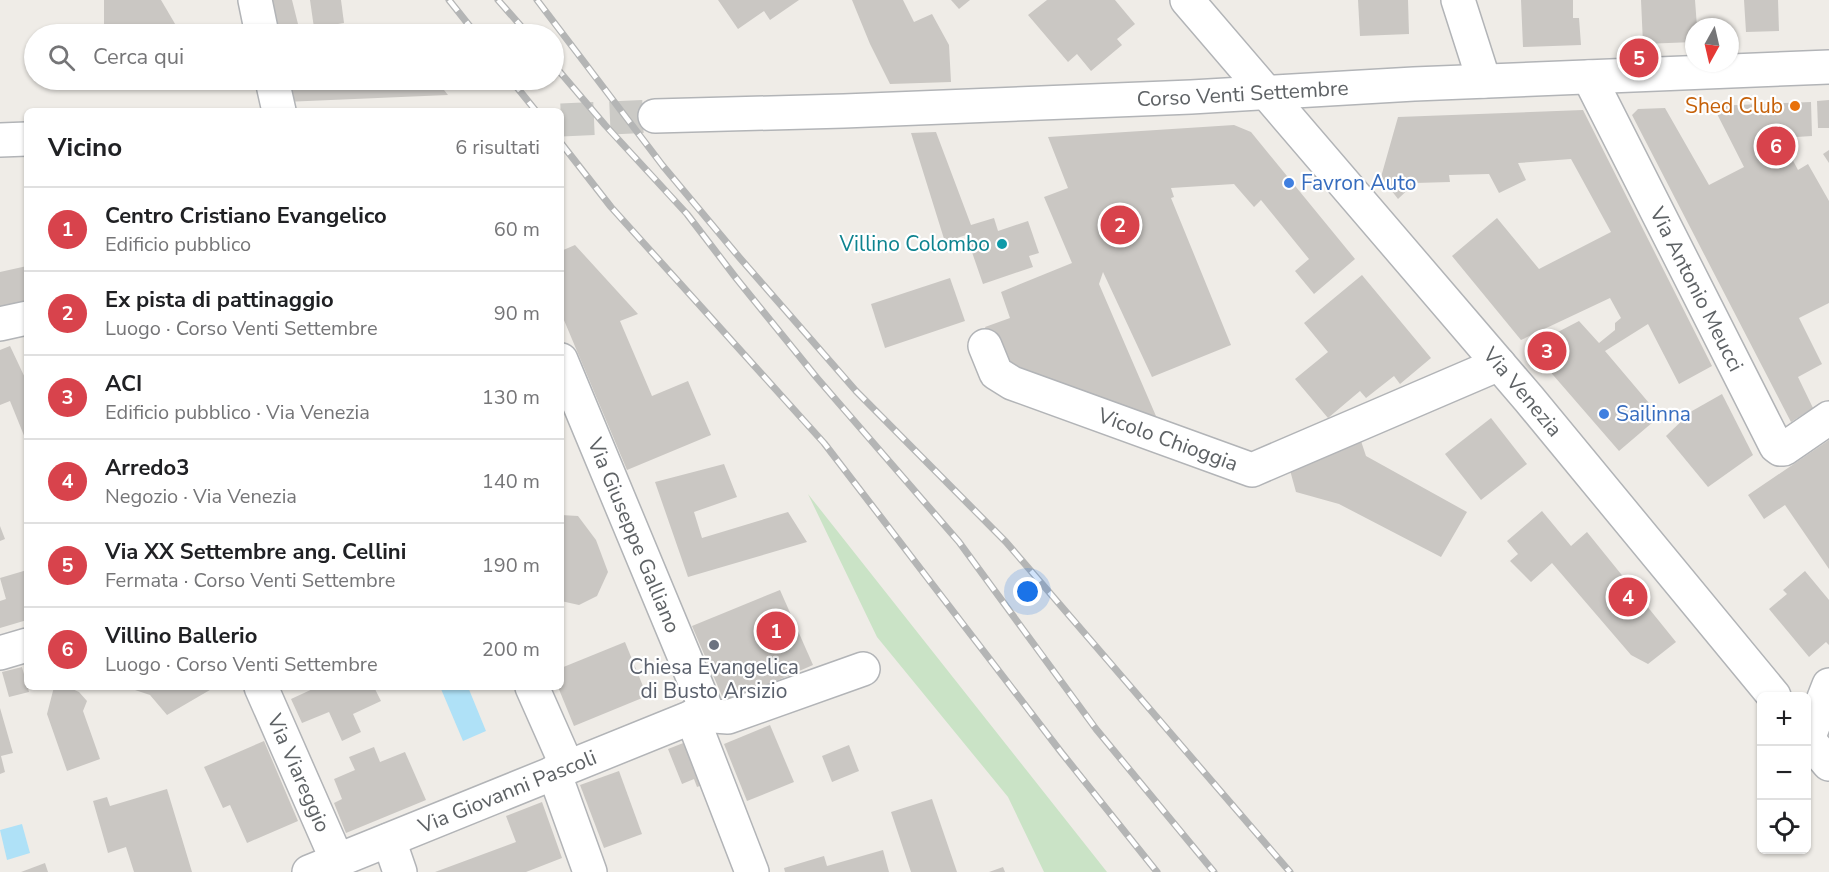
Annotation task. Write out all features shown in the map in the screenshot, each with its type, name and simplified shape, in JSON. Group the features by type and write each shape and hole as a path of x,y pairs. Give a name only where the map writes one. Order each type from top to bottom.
{"street":[{"path":"255,0 260,24"},
{"name":"Via Venezia","path":"1187,0 1499,364 1771,692"},
{"path":"1458,0 1484,81"},
{"name":"Corso Venti Settembre","path":"655,116 844,111 1484,81 1829,68"},
{"name":"Via Antonio Meucci","path":"1589,77 1776,446 1784,449 1829,417"},
{"path":"274,90 278,108"},
{"path":"0,140 24,139"},
{"path":"0,324 24,319"},
{"name":"Vicolo Chioggia","path":"985,346 996,373 1012,383 1252,470 1499,364"},
{"name":"Via Giuseppe Galliano","path":"564,368 699,714 752,872"},
{"path":"0,652 24,646"},
{"path":"699,714 728,717 863,669"},
{"path":"1811,729 1829,686"},
{"name":"Via Viareggio","path":"262,690 323,866"},
{"path":"533,690 560,769 590,872"},
{"name":"Via Giovanni Pascoli","path":"323,866 699,714"},
{"path":"1811,743 1829,764"},
{"path":"389,840 400,872"}],"green space":[{"path":"808,494 1107,872 1044,872 1008,797 877,637"}],"water":[{"path":"441,690 469,690 486,731 463,741"},
{"path":"22,824 30,853 7,860 0,830"}],"building":[{"path":"104,0 161,0 175,24 104,24"},
{"path":"264,0 292,0 298,24 270,24"},
{"path":"310,0 341,0 344,23 313,24"},
{"path":"718,0 799,0 770,20 764,11 738,29"},
{"path":"852,0 903,0 914,22 932,14 949,45 951,82 890,84"},
{"path":"951,0 970,0 959,9"},
{"path":"1047,0 1115,0 1135,24 1117,39 1122,45 1091,71 1077,54 1068,62 1028,15"},
{"path":"1358,0 1408,0 1409,34 1360,36"},
{"path":"1521,0 1573,0 1573,18 1579,18 1581,45 1523,47"},
{"path":"1641,0 1695,0 1696,18 1685,18 1685,42 1643,44"},
{"path":"1744,0 1778,0 1779,31 1746,32"},
{"path":"281,90 444,90 448,95 284,102"},
{"path":"1829,100 1829,128 1818,128 1817,101"},
{"path":"1811,102 1812,136 1781,138 1798,170 1808,164 1829,201 1829,303 1799,318 1822,364 1798,377 1813,408 1791,422 1632,115 1638,109 1665,108 1709,185 1744,167 1713,106"},
{"path":"1583,110 1712,366 1679,384 1648,324 1605,351 1660,416 1619,451 1534,353 1554,334 1579,321 1599,343 1615,330 1615,323 1621,318 1610,298 1521,340 1452,256 1497,218 1539,269 1611,232 1571,159 1518,163 1526,180 1499,193 1489,174 1449,175 1450,182 1415,183 1398,199 1381,177 1398,117"},
{"path":"1234,125 1251,132 1355,259 1314,294 1295,271 1309,259 1261,200 1254,207 1234,184 1171,188 1174,197 1171,198 1231,345 1152,377 1103,272 1099,284 1159,423 1000,364 985,327 1010,318 1001,292 1072,263 1044,197 1068,188 1048,137"},
{"path":"936,132 971,225 994,218 998,231 1028,221 1039,253 1029,256 1033,267 983,284 966,235 945,242 911,133"},
{"path":"1829,150 1829,163 1823,154"},
{"path":"575,245 638,314 620,321 652,396 688,381 711,435 627,470 564,320 564,250"},
{"path":"24,267 24,304 0,310 0,272"},
{"path":"1362,275 1431,358 1400,384 1394,376 1366,398 1360,391 1328,418 1295,379 1328,352 1304,323"},
{"path":"950,278 965,321 885,348 871,304"},
{"path":"10,346 24,376 24,436 10,401 0,405 0,350"},
{"path":"1722,394 1753,455 1708,487 1666,436 1692,411"},
{"path":"1491,418 1527,464 1481,500 1445,454"},
{"path":"1358,432 1366,456 1467,512 1441,557 1339,504 1296,492 1288,463"},
{"path":"1829,440 1829,569 1785,505 1764,519 1748,495"},
{"path":"724,464 737,497 694,512 702,538 788,512 807,542 688,577 655,482"},
{"path":"1542,511 1571,546 1587,532 1676,642 1648,664 1631,655 1552,563 1531,582 1510,561 1518,554 1507,541"},
{"path":"564,515 578,516 596,540 608,572 597,596 579,605 564,602"},
{"path":"0,526 5,539 0,541"},
{"path":"24,571 24,621 0,628 0,601 6,599 0,578"},
{"path":"1805,571 1829,600 1829,645 1826,642 1809,657 1769,609 1787,594 1783,590"},
{"path":"780,590 813,665 725,703 692,626"},
{"path":"625,642 647,696 574,726 559,690 564,690 564,667"},
{"path":"22,667 24,690 29,692 9,697 2,672"},
{"path":"53,690 79,692 87,701 83,711 100,759 67,771 47,714"},
{"path":"135,690 210,690 167,715 150,695"},
{"path":"310,690 376,690 381,701 353,714 361,732 342,741 329,712 302,723 291,699"},
{"path":"0,708 13,753 1,756 5,772 0,774"},
{"path":"770,725 794,782 747,801 724,744"},
{"path":"696,738 713,781 697,787 694,779 682,784 668,749"},
{"path":"264,741 298,821 247,843 230,805 223,808 204,767"},
{"path":"849,745 859,771 832,782 822,756"},
{"path":"374,747 380,762 405,752 426,800 346,833 334,803 342,799 334,779 355,770 349,757"},
{"path":"619,771 642,834 604,848 580,785"},
{"path":"167,789 192,872 134,872 126,847 108,853 93,801 107,797 110,806"},
{"path":"932,799 957,872 911,872 891,812"},
{"path":"542,802 562,858 526,872 435,872 516,842 506,816"},
{"path":"883,850 889,872 785,872 784,868 824,856 827,866"},
{"path":"45,863 48,872 21,872"},
{"path":"1003,867 1005,872 989,872"}],"tunnel":[{"path":"564,120 655,116"}],"railway":[{"path":"449,0 468,24"},
{"path":"498,0 519,24"},
{"path":"537,0 555,24"},
{"path":"564,36 663,166 739,257 856,391 1006,542 1290,872"},
{"path":"564,77 687,214 817,378 959,542 1096,729 1214,872"},
{"path":"519,90 534,108"},
{"path":"564,147 611,207 824,443 1061,752 1157,872"}],"place":[{"name":"Via XX Settembre ang. Cellini","path":"1639,58"},
{"name":"Shed Club","path":"1795,106"},
{"name":"Villino Ballerio","path":"1776,146"},
{"name":"Favron Auto","path":"1289,183"},
{"name":"Ex pista di pattinaggio","path":"1120,225"},
{"name":"Villino Colombo","path":"1002,244"},
{"name":"ACI","path":"1547,351"},
{"name":"Sailinna","path":"1604,414"},
{"name":"Arredo3","path":"1628,597"},
{"name":"Centro Cristiano Evangelico","path":"776,631"},
{"name":"Chiesa Evangelica di Busto Arsizio","path":"714,645"}]}
